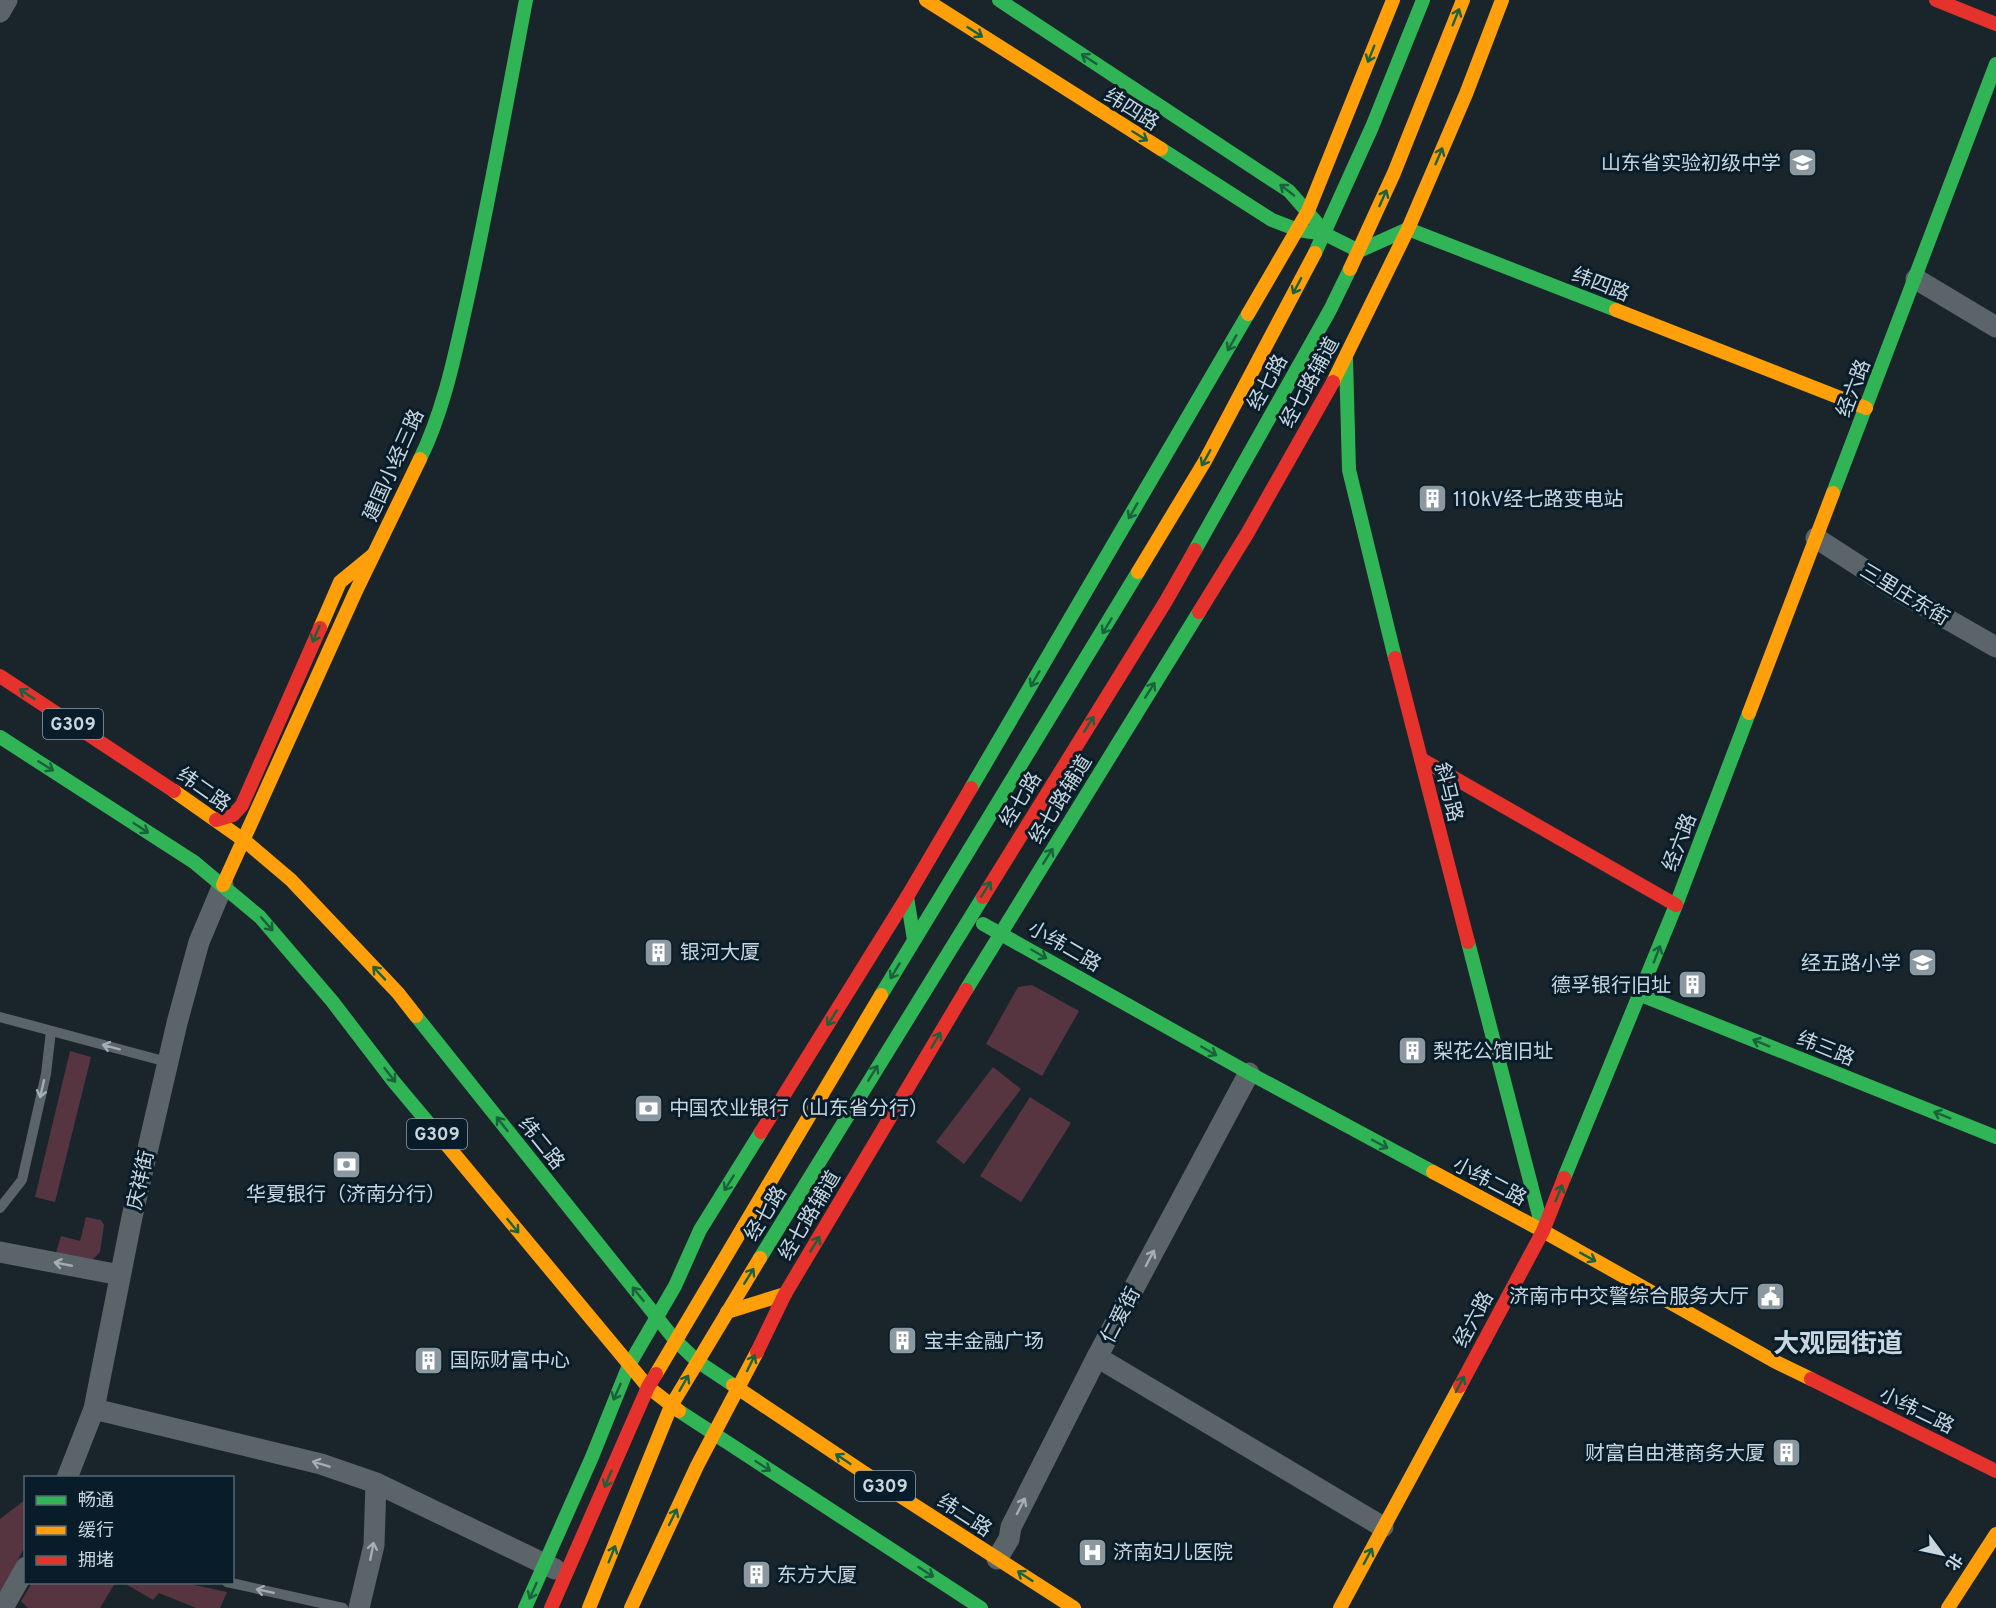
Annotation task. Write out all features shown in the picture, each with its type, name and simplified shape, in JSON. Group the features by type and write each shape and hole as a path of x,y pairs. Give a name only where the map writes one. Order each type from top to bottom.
{"main road":[{"name":"建国小经三路","path":"223,885 244,841 334,617 373,555 427,445 450,375 477,256 526,0"},
{"name":"纬四路","path":"926,0 1272,220 1298,230 1325,234 1359,251"},
{"name":"纬四路","path":"999,0 1289,191 1325,234"},
{"path":"525,1608 629,1365 675,1286 700,1230 907,897 1298,230 1308,211 1393,0"},
{"name":"经七路","path":"552,1608 648,1387 914,939 1083,665 1205,461 1325,234 1372,127 1423,0"},
{"name":"经七路","path":"589,1608 671,1406 1166,601 1324,321 1395,173 1463,0"},
{"name":"经七路辅道","path":"631,1608 657,1550 785,1294 1000,932 1246,534 1346,358 1408,229 1466,94 1502,0"},
{"path":"1936,0 1996,24"},
{"name":"经六路","path":"1340,1608 1543,1231 1641,995 1815,538 1916,279 1984,114 1996,64"},
{"path":"1359,251 1408,229"},
{"name":"纬四路","path":"1408,229 1866,408"},
{"name":"斜马路","path":"1346,358 1349,470 1543,1231"},
{"path":"216,820 233,815 242,805 334,617 340,582 373,555"},
{"name":"纬二路","path":"0,676 216,820 291,880 398,993 675,1340 697,1361 863,1472 1074,1608"},
{"name":"G309","path":"0,737 194,862 260,917 332,1001 394,1082 648,1387 671,1406 980,1608"},
{"path":"1421,759 1676,905"},
{"path":"907,897 914,939"},
{"name":"小纬二路","path":"969,918 1000,932 1249,1073 1543,1231 1774,1361 1996,1472"},
{"name":"纬三路","path":"1641,995 1996,1137"},
{"path":"727,1312 785,1294"},
{"path":"592,1456 622,1448"},
{"path":"1948,1608 1996,1534"}],"street":[{"path":"0,12 8,0"},
{"path":"1916,279 1996,327"},
{"name":"三里庄东街","path":"1815,538 1898,591 1996,647"},
{"name":"庆祥街","path":"68,1476 94,1409 120,1275 167,1062 200,942 223,885"},
{"name":"仁爱街","path":"997,1559 1009,1539 1011,1527 1097,1357 1249,1073"},
{"path":"0,1252 120,1275"},
{"path":"1097,1357 1383,1527"},
{"path":"94,1409 321,1464 376,1484 567,1575"},
{"path":"359,1608 374,1545 376,1484"},
{"path":"8,1605 24,1571"}],"lane":[{"path":"0,1017 167,1062"},
{"path":"0,1208 22,1180 46,1074 51,1031"},
{"path":"234,1584 343,1608"}],"shaded area":[{"path":"1032,985 1079,1011 1042,1076 986,1044 1018,987"},
{"path":"70,1051 91,1057 55,1202 35,1197"},
{"path":"993,1067 1021,1089 964,1164 936,1142"},
{"path":"1030,1097 1071,1123 1021,1202 980,1176"},
{"path":"86,1217 101,1220 104,1225 100,1252 93,1259 55,1256 61,1236 80,1241"},
{"path":"24,1501 24,1548 0,1595 0,1519"},
{"path":"31,1584 114,1584 100,1608 28,1608 21,1601"},
{"path":"126,1584 190,1584 227,1592 220,1608 196,1608 159,1593 153,1600"}],"traffic: fast":[{"path":"420,459 436,421 458,341 483,226 526,0"},
{"path":"999,0 1289,191 1318,224"},
{"path":"1315,253 1372,127 1423,0"},
{"path":"1833,493 1996,64"},
{"path":"1161,149 1272,220 1298,230 1325,234 1359,251 1408,229 1616,310"},
{"path":"1195,550 1330,310 1350,269"},
{"path":"971,788 1248,314"},
{"path":"1346,358 1349,470 1395,658"},
{"path":"881,995 1138,572"},
{"path":"966,990 1199,612"},
{"path":"1564,1178 1676,905 1749,713"},
{"path":"0,737 194,862 260,917 332,1001 394,1082 441,1138"},
{"path":"907,897 914,940"},
{"path":"760,1258 983,897"},
{"path":"983,924 1249,1073 1433,1172"},
{"path":"1468,942 1543,1231"},
{"path":"1641,995 1996,1137"},
{"path":"416,1016 675,1340 697,1361 733,1385"},
{"path":"525,1608 592,1457 629,1365 675,1286 700,1230 761,1132"},
{"path":"679,1411 981,1608"}],"traffic: slow":[{"path":"926,0 1161,149"},
{"path":"1248,314 1308,211 1393,0"},
{"path":"1350,269 1394,173 1463,0"},
{"path":"1333,382 1408,229 1466,94 1502,0"},
{"path":"1138,572 1205,461 1315,253"},
{"path":"1616,310 1866,408"},
{"path":"223,885 355,593 420,459"},
{"path":"1749,713 1833,493"},
{"path":"320,628 340,582 373,555"},
{"path":"174,791 245,841 291,880 398,993 416,1016"},
{"path":"656,1374 881,995"},
{"path":"441,1138 648,1387 679,1411"},
{"path":"1433,1172 1774,1361 1811,1379"},
{"path":"589,1608 671,1406 760,1258"},
{"path":"727,1312 785,1294"},
{"path":"631,1608 697,1466 757,1352"},
{"path":"733,1385 1074,1608"},
{"path":"1340,1608 1460,1386"},
{"path":"1948,1608 1996,1534"}],"traffic: jam":[{"path":"1936,0 1996,24"},
{"path":"1199,612 1247,534 1333,382"},
{"path":"983,897 1166,601 1195,550"},
{"path":"216,820 233,815 242,805 320,628"},
{"path":"1395,658 1468,942"},
{"path":"0,676 174,791"},
{"path":"1421,759 1676,905"},
{"path":"761,1132 907,897 971,788"},
{"path":"757,1352 785,1294 966,990"},
{"path":"1460,1386 1543,1231 1564,1178"},
{"path":"551,1608 648,1387 656,1374"},
{"path":"1811,1379 1996,1471"}],"place":[{"name":"山东省实验初级中学","path":"1802,163"},
{"name":"110kV经七路变电站","path":"1432,499"},
{"name":"银河大厦","path":"659,952"},
{"name":"经五路小学","path":"1922,963"},
{"name":"德孚银行旧址","path":"1692,985"},
{"name":"梨花公馆旧址","path":"1412,1051"},
{"name":"中国农业银行（山东省分行）","path":"648,1108"},
{"name":"华夏银行（济南分行）","path":"346,1164"},
{"name":"济南市中交警综合服务大厅","path":"1770,1296"},
{"name":"宝丰金融广场","path":"903,1341"},
{"name":"国际财富中心","path":"429,1360"},
{"name":"财富自由港商务大厦","path":"1786,1453"},
{"name":"济南妇儿医院","path":"1092,1552"},
{"name":"东方大厦","path":"756,1575"}],"district":[{"name":"大观园街道","path":"1838,1343"}]}
